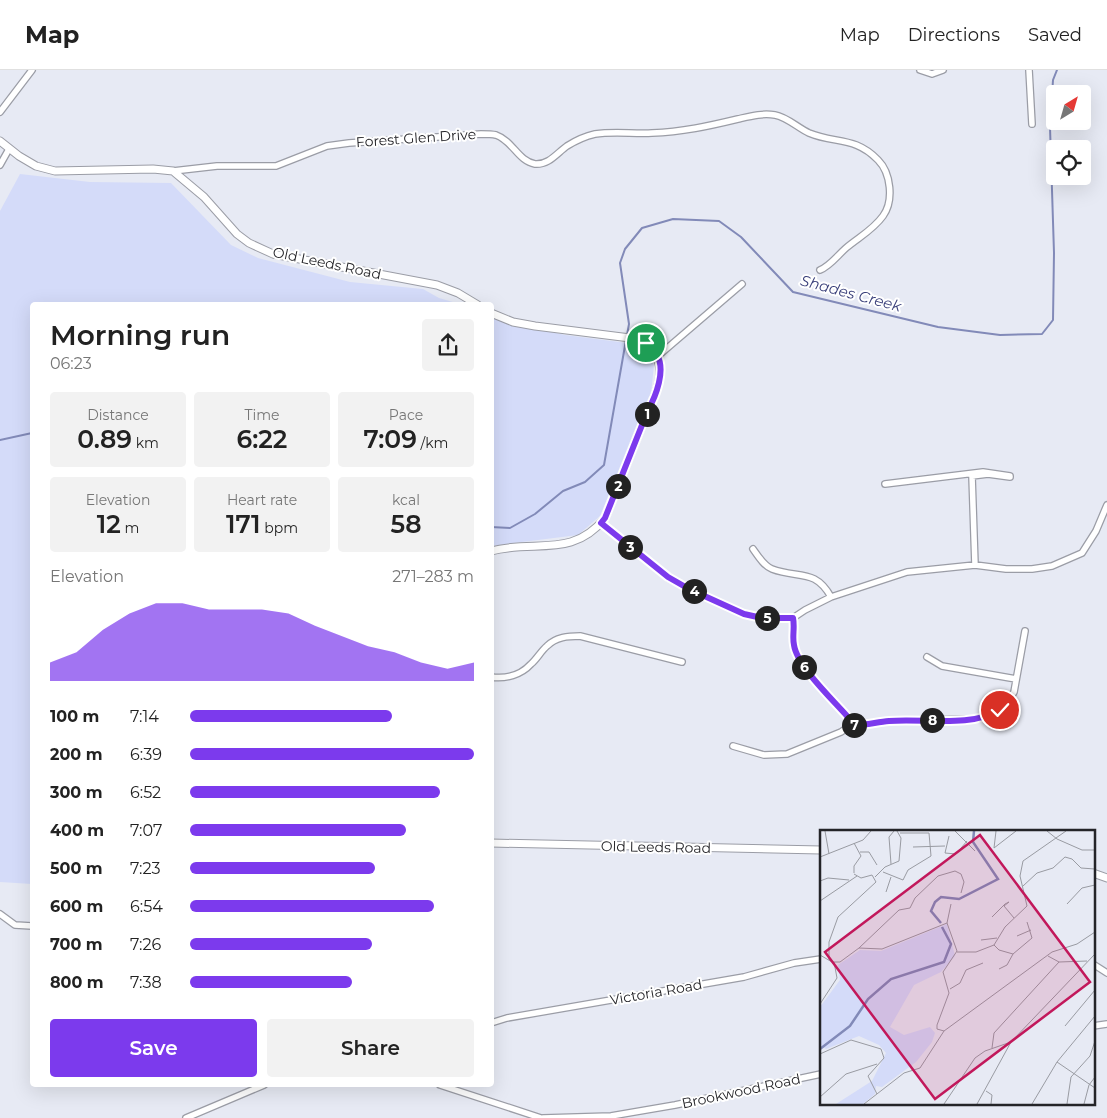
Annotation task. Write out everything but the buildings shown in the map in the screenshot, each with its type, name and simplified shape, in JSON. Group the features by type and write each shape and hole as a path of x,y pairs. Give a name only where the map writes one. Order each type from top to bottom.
{"main road":[{"path":"0,141 36,166 55,171 153,169 173,171"},
{"name":"Old Leeds Road","path":"173,171 204,197 237,234 249,243 273,254 437,285 458,293 473,302"},
{"path":"494,313 512,322 638,339 646,343 658,356 660,372 656,395 648,410 605,518 601,523 584,538 571,543 494,551"},
{"name":"Old Leeds Road","path":"494,844 820,850"},
{"path":"1094,873 1107,878"}],"street":[{"path":"0,112 32,70"},
{"path":"920,70 932,74 943,70"},
{"path":"1029,70 1032,124"},
{"name":"Forest Glen Drive","path":"173,171 217,166 276,166 327,146 481,134 496,135 510,144 527,161 537,164 551,160 578,140 594,135 610,132 651,134 691,130 760,114 777,116 810,133 854,143 869,150 880,162 889,182 887,207 874,227 846,248 826,268 820,270"},
{"path":"0,165 9,149"},
{"path":"658,356 742,284"},
{"path":"885,484 983,472 1010,476 986,474 972,476 975,565"},
{"path":"601,523 668,577 689,589 744,614 762,618 793,618 831,597 907,572 975,565 1006,569 1047,567 1082,553 1096,531 1107,505"},
{"path":"752,549 771,569 816,579 825,585 831,597"},
{"path":"793,618 795,628 793,644 798,660 847,716 851,725"},
{"path":"732,746 764,755 787,754 841,732 851,725 890,721 976,719 990,716 1005,706 1014,692 1025,631"},
{"path":"494,677 512,676 523,672 547,645 563,637 580,636 682,662"},
{"path":"927,657 942,666 1016,679"},
{"path":"0,914 15,925 30,926"},
{"name":"Victoria Road","path":"494,1022 507,1018 744,977 794,963 820,960"},
{"path":"1094,965 1107,973"},
{"path":"1094,1026 1107,1024"},
{"name":"Brookwood Road","path":"446,1087 542,1118 611,1116 675,1105 820,1074"},
{"path":"186,1118 259,1087"}],"shaded area":[{"path":"20,174 90,182 171,183 231,245 258,258 350,282 423,289 439,298 453,302 30,302 30,884 0,882 0,211"},
{"path":"494,319 565,335 635,344 646,351 654,365 651,394 600,516 578,535 494,546"}],"waterway":[{"name":"Shades Creek","path":"627,335 629,324 620,263 625,249 642,228 673,219 719,221 741,237 793,292 938,327 1000,335 1042,334 1053,320 1054,253 1050,127 1053,80 1057,70"},
{"name":"Shades Creek","path":"494,527 510,528 535,514 563,491 585,482 604,465 626,340"},
{"name":"Shades Creek","path":"0,440 30,433"}],"route":[{"path":"646,343 658,356 660,372 656,395 648,410 605,518 601,523 668,577 689,589 744,614 762,618 793,618 795,628 793,644 798,660 847,716 851,725 890,721 976,719 990,716 1000,710"}]}
